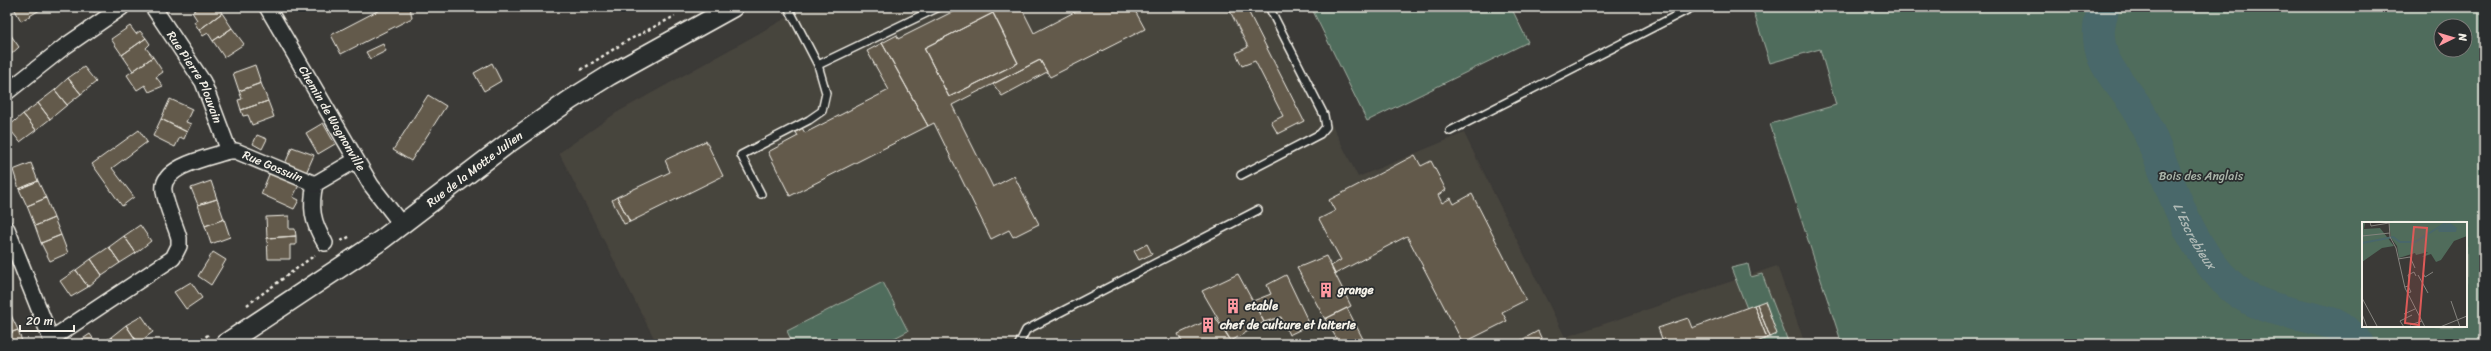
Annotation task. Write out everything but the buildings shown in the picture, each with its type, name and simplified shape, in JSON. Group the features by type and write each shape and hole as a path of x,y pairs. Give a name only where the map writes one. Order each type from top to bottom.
{"street":[{"path":"7,92 64,47 122,7"},
{"name":"Rue Pierre Plouvain","path":"153,7 203,82 229,151"},
{"name":"Chemin de Wagnonville","path":"267,7 356,160 377,193 402,225"},
{"name":"Rue de la Motte Julien","path":"225,344 329,277 402,225 485,160 570,100 610,75 733,7"},
{"path":"7,229 52,342 173,258 179,246 179,238 164,195 164,182 166,177 177,169 229,151"},
{"name":"Rue Gossuin","path":"229,151 246,154 315,184"},
{"name":"Rue Gossuin","path":"315,184 356,160"},
{"name":"Rue Gossuin","path":"315,184 312,213 316,229 325,242"}],"lane":[{"path":"761,194 741,155 809,120 822,111 826,93 818,65 788,7"},
{"path":"818,65 939,7"},
{"path":"1241,175 1320,134 1326,126 1324,115 1269,7"},
{"path":"1450,131 1693,7"},
{"path":"1019,344 1026,330 1258,210"}],"shaded area":[{"path":"806,7 1273,7 1358,177 1464,133 1565,337 1777,266 1805,344 657,344 559,153 616,113"}],"green space":[{"path":"1311,7 1511,7 1528,42 1367,121"},
{"name":"Bois des Anglais","path":"1752,7 2484,7 2484,344 1842,344 1770,124 1836,105 1820,49 1770,63"},
{"path":"1748,264 1751,277 1762,274 1789,344 1761,344 1731,268"},
{"path":"883,282 908,331 883,344 793,344 787,331"}],"waterway":[{"name":"L'Escrebieux","path":"2104,7 2100,19 2099,30 2099,41 2102,54 2115,78 2137,107 2189,229 2201,250 2216,270 2233,288 2244,296 2268,307 2334,324 2345,330 2359,344"}],"place":[{"name":"grange","path":"1326,290"},
{"name":"etable","path":"1233,306"},
{"name":"chef de culture et laiterie","path":"1208,325"}]}
